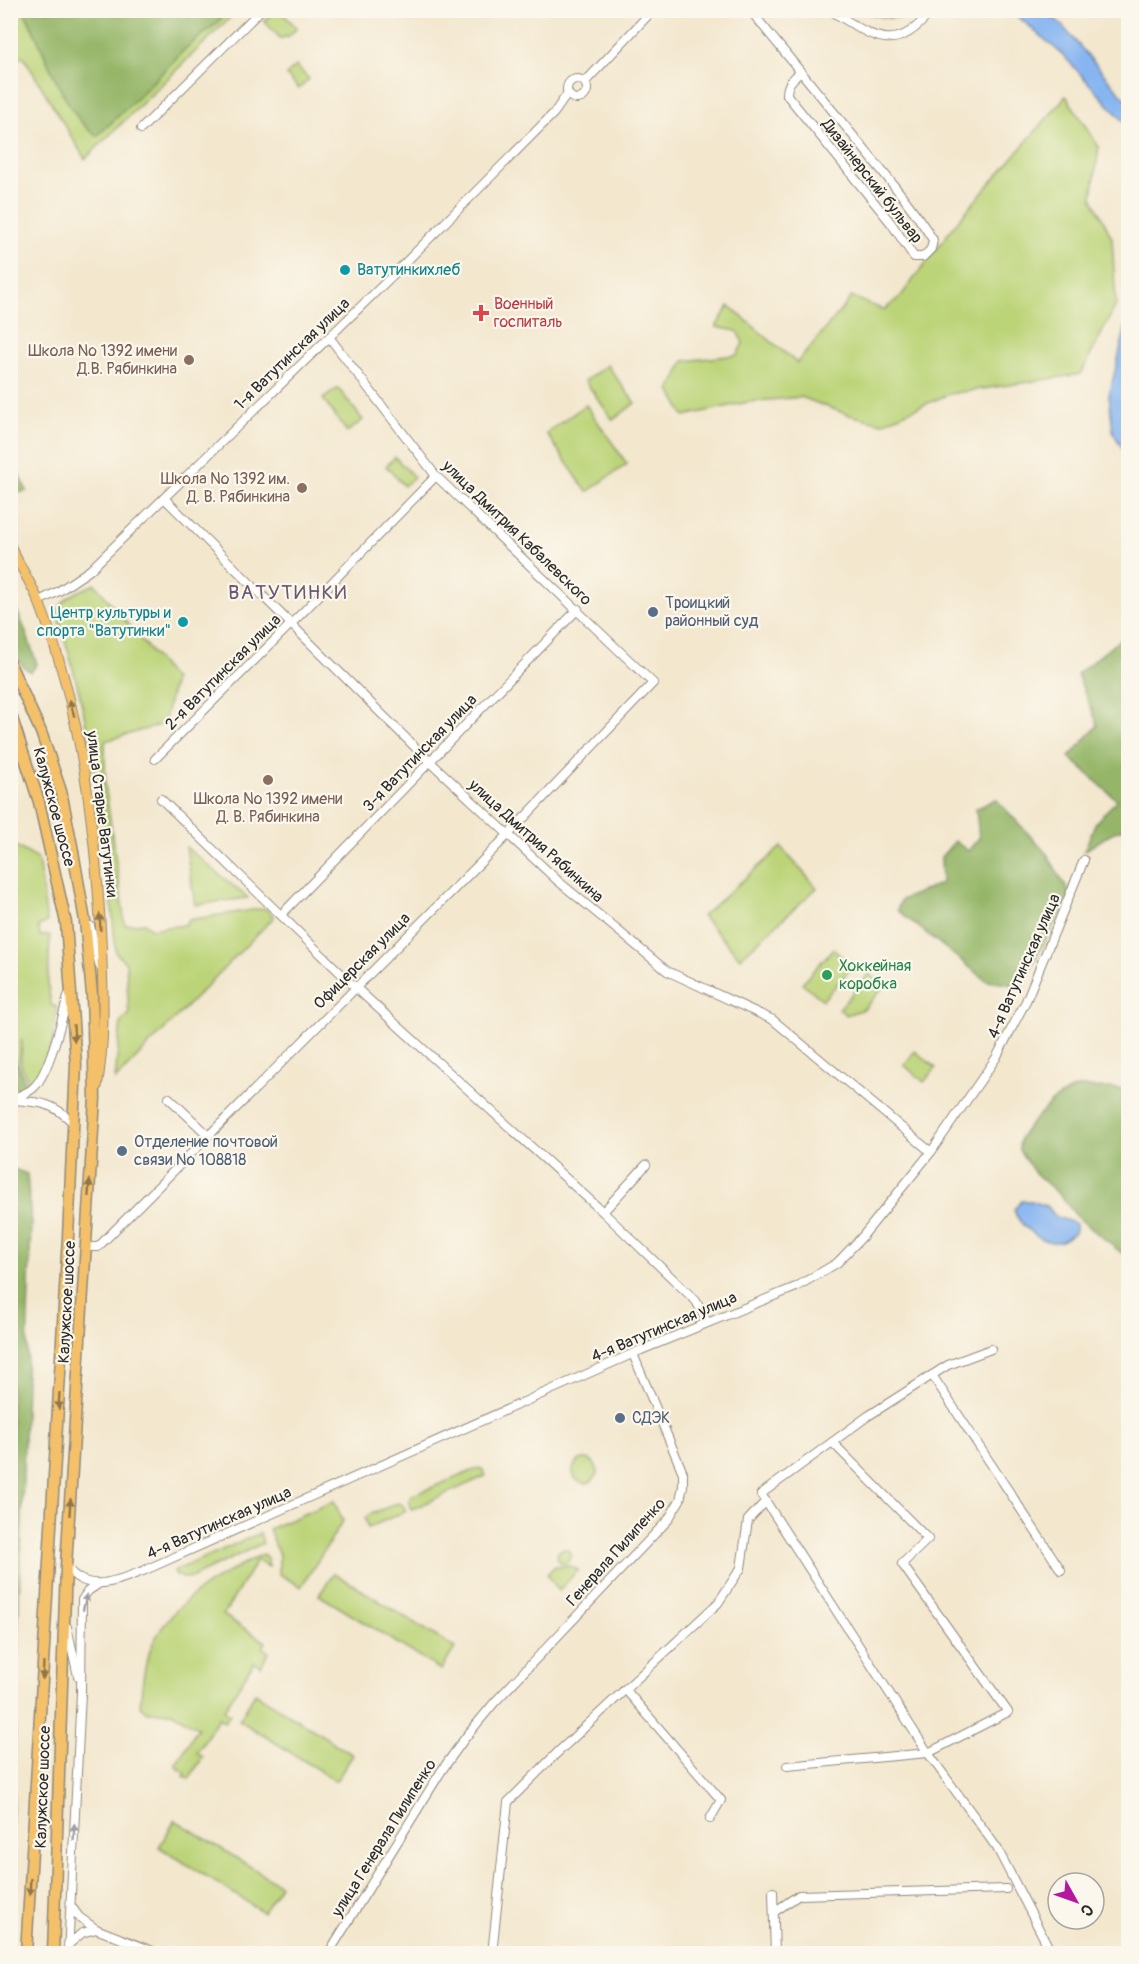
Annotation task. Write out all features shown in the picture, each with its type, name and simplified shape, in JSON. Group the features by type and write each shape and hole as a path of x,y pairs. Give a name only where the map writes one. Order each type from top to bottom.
{"highway":[{"name":"Калужское шоссе","path":"10,664 41,732 61,791 85,921 92,995 95,1098 66,1566 52,1953"},
{"name":"Калужское шоссе","path":"10,712 39,802 66,923 76,1065 26,1953"}],"main road":[{"name":"улица Старые Ватутинки","path":"10,545 39,601 73,713 82,756 94,847 103,980 103,1057 95,1098"},
{"path":"10,733 24,757"}],"street":[{"path":"141,129 261,10"},
{"path":"585,82 653,10"},
{"name":"Дизайнерский бульвар","path":"750,10 801,72 916,212 933,240 931,249 923,256 914,256 891,223 787,95 787,87 792,79 801,72"},
{"path":"830,10 874,36 888,38 903,37 919,27 932,10"},
{"path":"579,79 585,82 588,89 585,96 576,99 568,93 568,86 572,81 579,79"},
{"name":"1-я Ватутинская улица","path":"39,601 59,591 90,570 408,261 554,113 568,93"},
{"name":"1-я Ватутинская улица","path":"554,113 576,99"},
{"name":"улица Дмитрия Кабалевского","path":"329,336 436,476 653,683"},
{"name":"2-я Ватутинская улица","path":"154,759 436,476"},
{"name":"улица Дмитрия Рябинкина","path":"164,498 430,762 558,881 667,971 774,1020 931,1152"},
{"name":"3-я Ватутинская улица","path":"281,915 578,609"},
{"name":"Офицерская улица","path":"85,1246 98,1247 507,835 653,683"},
{"path":"160,799 355,987 603,1212 696,1301 707,1322"},
{"name":"4-я Ватутинская улица","path":"97,1585 130,1576 168,1561 633,1354 796,1287 837,1263 862,1237 931,1152 996,1058 1012,1030 1054,937 1084,860"},
{"path":"78,880 103,980"},
{"path":"10,1100 37,1084 58,1034 71,987"},
{"path":"169,1098 208,1135"},
{"path":"10,1100 39,1102 55,1107 74,1125"},
{"path":"603,1212 646,1165"},
{"path":"991,1349 948,1365 932,1375 868,1416 761,1494 928,1753 997,1848 1052,1953"},
{"name":"Генерала Пилипенко","path":"465,1738 494,1703 668,1520 680,1500 683,1486 681,1466 633,1354"},
{"path":"932,1375 1061,1570"},
{"path":"787,1766 928,1753 1008,1712 902,1564 928,1539 832,1442"},
{"path":"492,1953 508,1802 718,1603 741,1568 748,1520 766,1501"},
{"path":"66,1566 79,1579 97,1585"},
{"path":"68,1949 80,1702 82,1600 88,1591 97,1585"},
{"path":"64,1616 76,1666 80,1702"},
{"path":"625,1689 721,1800 710,1819"},
{"name":"улица Генерала Пилипенко","path":"328,1953 442,1770 465,1738"},
{"path":"774,1912 800,1895 1006,1889"},
{"path":"774,1892 775,1953"},
{"path":"70,1904 79,1917 96,1929 160,1953"},
{"path":"68,1949 82,1933 96,1929"}],"green space":[{"path":"275,10 280,11 297,28 287,38 285,36 281,39 264,21"},
{"path":"910,10 905,17 888,18 858,11"},
{"path":"11,11 24,11 71,108 97,135 188,46 212,27 226,11 237,11 85,159 23,56 11,64"},
{"path":"24,11 226,11 97,136 74,113 64,97"},
{"path":"296,66 309,79 299,89 286,75"},
{"path":"1066,96 1099,147 1092,197 1112,238 1116,305 1081,374 949,394 882,423 849,415 801,397 748,402 684,416 670,390 684,361 737,355 743,343 737,331 716,327 729,306 797,363 852,297 884,310 901,296 956,223"},
{"path":"607,365 635,403 613,420 585,381"},
{"path":"1128,378 1128,429 1119,409"},
{"path":"338,388 363,420 347,432 323,399"},
{"path":"586,405 627,464 587,492 546,433"},
{"path":"395,457 414,477 404,486 386,466"},
{"path":"11,458 27,491 11,494"},
{"path":"95,584 174,680 164,724 105,741 105,785 125,925 144,923 152,929 185,925 188,920 265,908 274,917 115,1080 121,1021 129,1015 126,963 116,953 103,826 90,742 58,618 61,605 65,600"},
{"path":"11,596 37,664 31,672 23,666 13,649 10,628"},
{"path":"1128,633 1128,827 1112,833 1084,851 1096,822 1117,800 1069,757 1098,725 1077,674"},
{"path":"996,799 1047,854 1070,894 1022,986 987,981 897,910 901,900 942,883 941,857 955,841 968,851 979,838 976,809"},
{"path":"10,843 38,859 47,922 38,926 40,936 50,935 48,986 51,1005 57,1007 48,1060 38,1079 30,1086 21,1065 22,1039 18,1065 11,1063"},
{"path":"186,847 248,898 195,905"},
{"path":"781,847 817,888 740,958 702,916"},
{"name":"Хоккейная коробка","path":"833,949 852,967 823,1000 802,983"},
{"path":"869,974 884,986 864,1009 846,1015 839,1009"},
{"path":"915,1051 936,1068 924,1082 904,1065"},
{"path":"11,1063 18,1065 27,1088 11,1088"},
{"path":"1084,1087 1128,1089 1128,1258 1077,1217 1061,1196 1034,1172 1019,1150 1020,1138 1051,1102 1072,1089"},
{"path":"11,1168 27,1174 31,1223 11,1855"},
{"path":"585,1459 594,1462 597,1471 594,1480 585,1483 576,1480 573,1471 576,1462"},
{"path":"479,1468 486,1476 412,1509 409,1501 411,1496"},
{"path":"334,1501 343,1521 301,1587 279,1574 279,1555 269,1529"},
{"path":"398,1503 403,1505 406,1511 368,1528 365,1519 368,1515"},
{"path":"260,1533 263,1543 193,1577 183,1578 176,1575 174,1571"},
{"path":"561,1549 567,1549 571,1556 567,1563 561,1563 557,1559 557,1553"},
{"path":"263,1554 267,1558 269,1567 257,1560 223,1615 266,1642 263,1648 269,1652 261,1666 254,1662 224,1710 230,1714 225,1722 218,1718 197,1753 203,1757 189,1779 184,1776 186,1773 176,1767 176,1764 198,1728 172,1712 147,1712 140,1706 147,1658 162,1627 186,1601 200,1589 231,1570"},
{"path":"555,1566 569,1566 578,1570 559,1591 547,1574"},
{"path":"334,1573 455,1648 441,1670 319,1595"},
{"path":"255,1693 353,1755 336,1781 239,1720"},
{"path":"175,1820 280,1885 263,1912 159,1847"}],"water":[{"path":"1011,11 1042,11 1059,22 1128,102 1128,126 1062,54"},
{"path":"1128,318 1128,378 1119,409 1128,429 1128,458 1113,432 1109,395"},
{"path":"1022,1201 1032,1201 1048,1207 1056,1217 1075,1223 1075,1232 1058,1242 1038,1237 1025,1227 1016,1215 1014,1209"}],"waterway":[{"path":"1117,388 1125,430 1128,433"}],"place":[{"name":"Ватутинкихлеб","path":"345,270"},
{"name":"Военный госпиталь","path":"481,313"},
{"name":"Школа № 1392 имени Д.В. Рябинкина","path":"189,360"},
{"name":"Школа № 1392 им. Д. В. Рябинкина","path":"302,488"},
{"name":"Троицкий районный суд","path":"653,612"},
{"name":"Центр культуры и спорта \"Ватутинки\"","path":"183,622"},
{"name":"Школа № 1392 имени Д. В. Рябинкина","path":"268,780"},
{"name":"Хоккейная коробка","path":"827,975"},
{"name":"Отделение почтовой связи № 108818","path":"122,1151"},
{"name":"СДЭК","path":"620,1418"}],"district":[{"name":"ВАТУТИНКИ","path":"288,592"}]}
